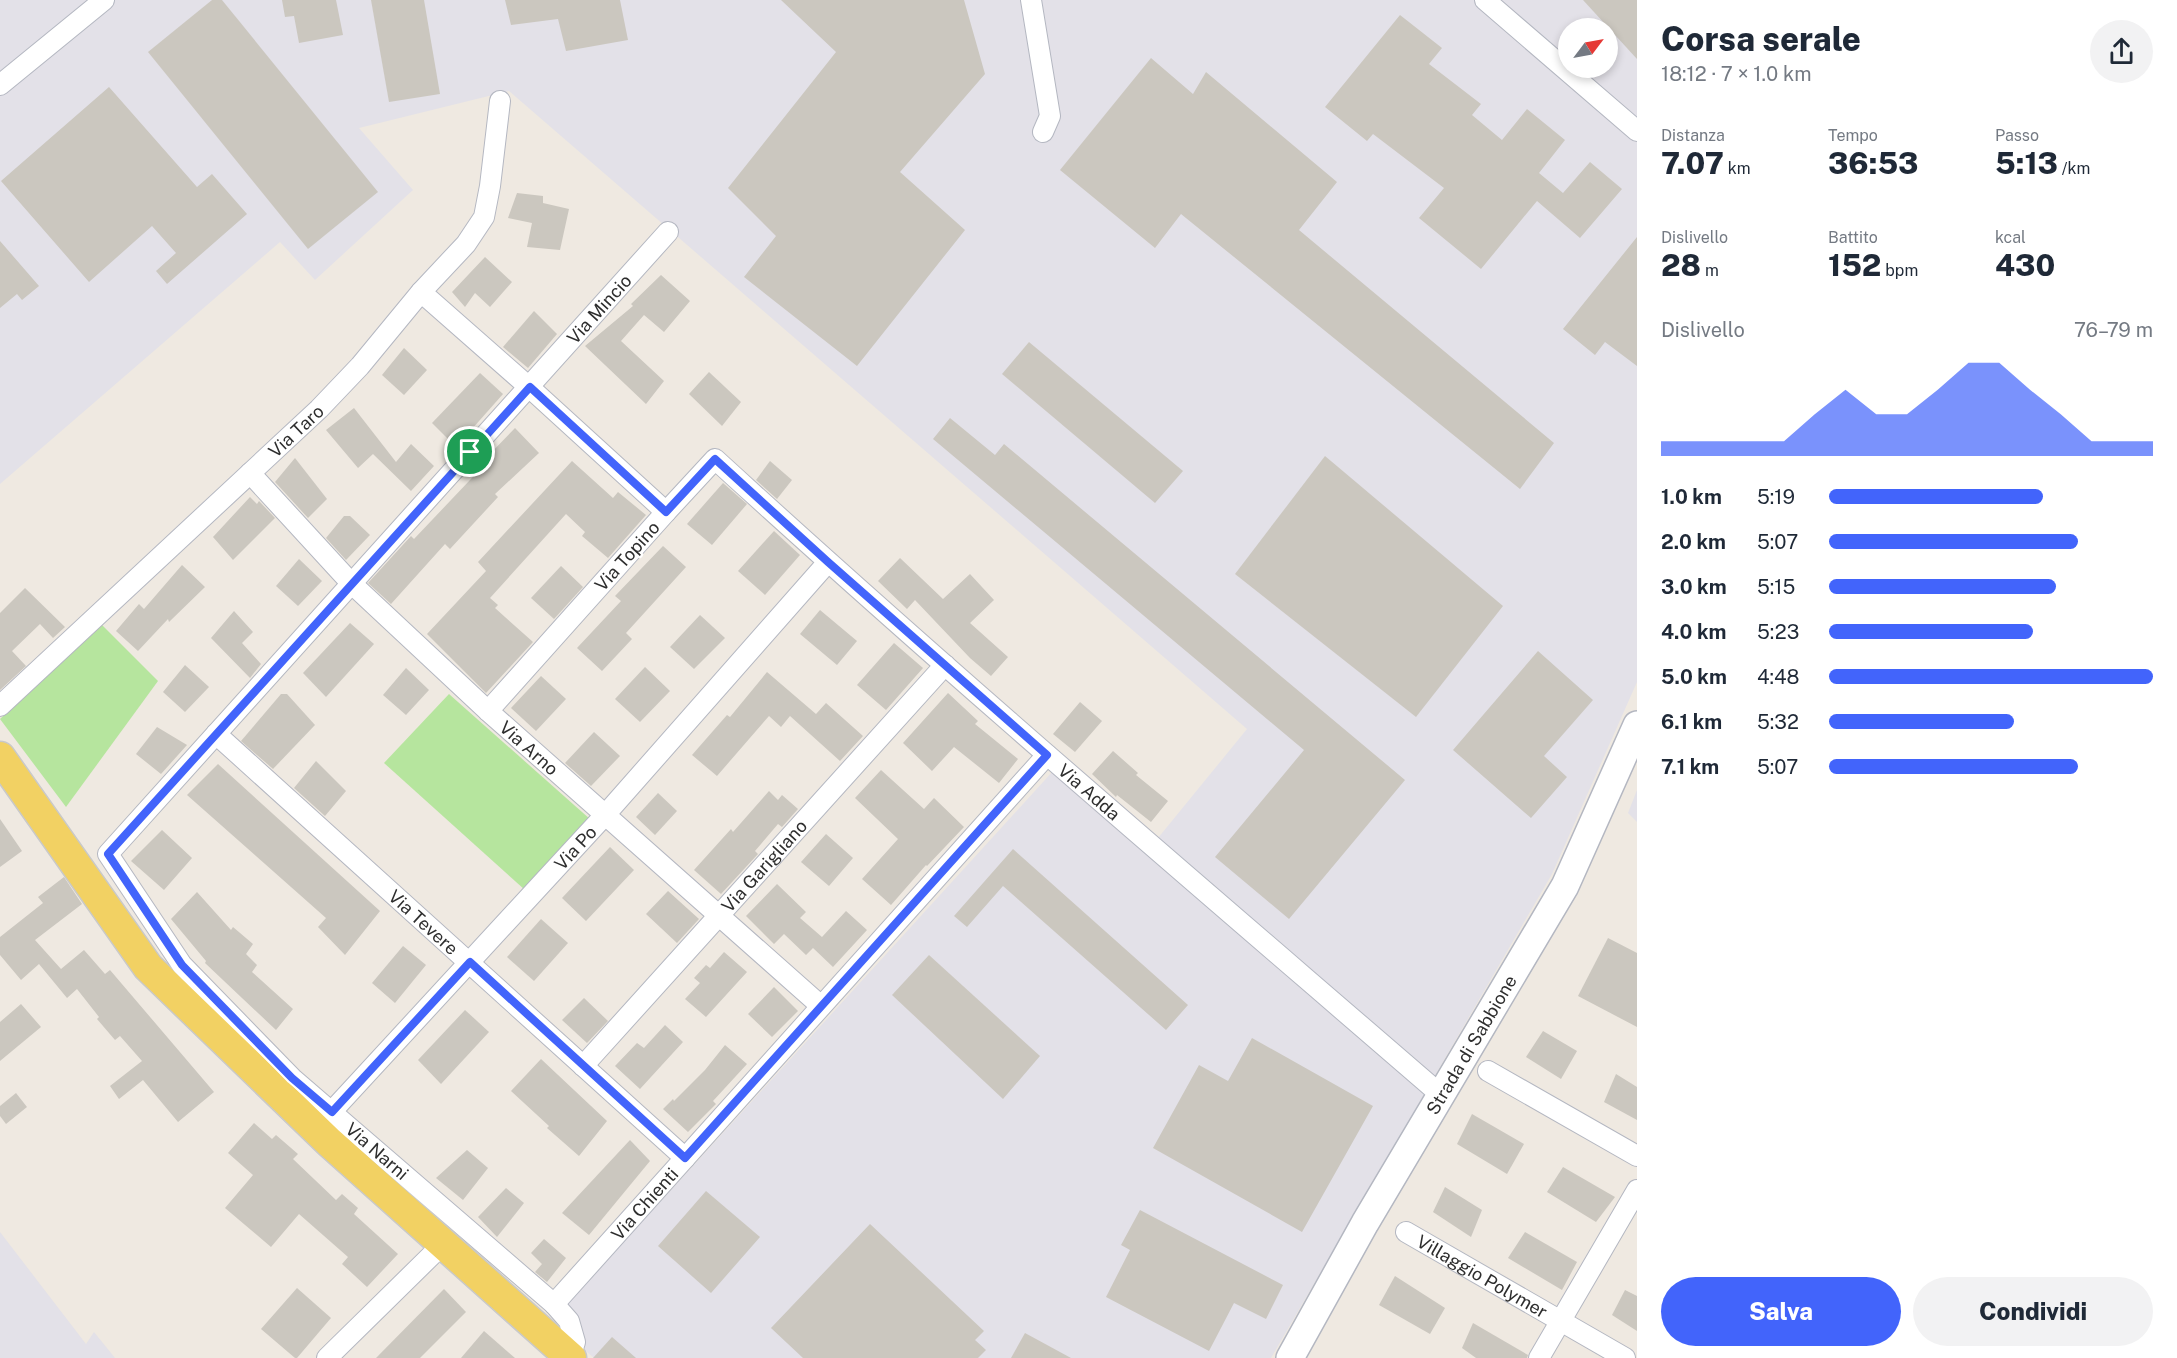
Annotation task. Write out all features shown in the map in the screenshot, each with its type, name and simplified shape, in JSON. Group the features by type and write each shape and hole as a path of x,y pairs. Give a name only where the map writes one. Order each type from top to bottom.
{"main road":[{"name":"Strada di Sabbione","path":"1290,1358 1365,1223 1565,886 1637,725"},
{"name":"Via Narni","path":"0,757 148,967 324,1120 443,1244 571,1358"}],"street":[{"path":"0,85 104,0"},
{"path":"1031,0 1050,117 1043,132"},
{"path":"1485,0 1637,131"},
{"name":"Via Taro","path":"0,706 318,409 360,366 421,292 466,244 484,217 500,101"},
{"name":"Via Mincio","path":"108,854 668,232"},
{"path":"421,292 530,387"},
{"name":"Via Topino","path":"488,711 666,512 530,387"},
{"name":"Via Adda","path":"666,512 715,459 1047,755 1441,1095"},
{"name":"Via Arno","path":"250,473 351,583 488,711 821,1006"},
{"name":"Via Po","path":"324,1120 605,815 828,562"},
{"name":"Via Garigliano","path":"583,1066 945,665"},
{"name":"Via Tevere","path":"216,734 685,1158"},
{"name":"Via Chienti","path":"554,1304 1047,755"},
{"name":"Via Narni","path":"108,854 182,965 292,1078 324,1120 554,1304 569,1321 575,1342 571,1358"},
{"path":"1488,1071 1637,1155"},
{"name":"Villaggio Polymer","path":"1539,1358 1637,1190"},
{"name":"Villaggio Polymer","path":"1406,1232 1625,1358"},
{"path":"327,1358 443,1244"}],"shaded area":[{"path":"0,0 1637,0 1637,682 1552,874 1271,1358 594,1358 580,1346 568,1303 1064,759 1158,838 1247,729 509,91 359,128 413,190 315,280 280,242 0,484"},
{"path":"1637,790 1637,822 1628,813"},
{"path":"0,1232 86,1344 94,1332 115,1358 0,1358"}],"green space":[{"path":"102,625 158,681 66,807 0,719"},
{"path":"449,694 591,820 525,890 384,763"}],"building":[{"path":"212,0 222,0 378,192 308,249 148,52"},
{"path":"282,0 336,0 343,35 299,43 294,16 285,17"},
{"path":"371,0 424,0 440,94 389,102"},
{"path":"505,0 620,0 628,40 566,51 558,19 511,25"},
{"path":"781,0 964,0 985,74 900,172 965,230 857,366 744,277 776,236 728,188 836,52"},
{"path":"1583,0 1637,0 1637,59 1618,38 1618,18 1599,18"},
{"path":"1400,15 1442,48 1429,64 1481,104 1472,115 1502,140 1527,109 1565,140 1539,173 1563,193 1590,162 1622,189 1580,238 1537,201 1481,269 1419,218 1444,188 1373,134 1367,141 1325,107"},
{"path":"1151,58 1193,94 1206,72 1337,182 1299,230 1554,443 1520,489 1181,214 1155,248 1060,170"},
{"path":"109,87 197,187 212,174 247,214 167,284 156,271 176,253 152,226 89,282 1,181"},
{"path":"517,193 543,196 543,203 569,209 560,250 527,247 532,223 508,218"},
{"path":"1637,237 1637,366 1605,342 1595,355 1563,329"},
{"path":"0,241 39,286 22,300 17,294 0,308"},
{"path":"485,257 512,282 490,307 475,293 465,307 452,292"},
{"path":"661,275 690,301 664,332 644,315 621,341 664,381 646,404 585,346 633,306 631,304"},
{"path":"534,311 557,334 528,368 503,347"},
{"path":"1029,342 1183,471 1155,503 1002,374"},
{"path":"404,348 427,370 404,395 382,375"},
{"path":"709,372 741,402 722,426 689,394"},
{"path":"480,373 503,394 456,447 432,423"},
{"path":"354,408 396,462 411,444 434,466 411,491 373,454 358,468 326,430"},
{"path":"950,418 995,455 1004,444 1405,780 1289,919 1215,857 1304,750 933,439"},
{"path":"515,428 539,453 495,494 498,497 450,549 445,544 391,604 368,583 411,536 414,539 488,461 485,459"},
{"path":"1325,456 1503,606 1416,717 1235,574"},
{"path":"295,458 327,499 308,518 275,482"},
{"path":"572,461 613,498 618,492 646,515 608,558 582,536 585,532 566,514 490,598 498,605 495,608 533,642 486,693 427,634 486,571 478,562"},
{"path":"770,461 792,480 777,499 756,480"},
{"path":"723,483 747,504 712,545 687,524"},
{"path":"250,497 257,504 259,501 275,518 233,560 213,537"},
{"path":"344,516 350,516 370,535 346,560 326,538"},
{"path":"774,531 800,555 765,595 738,571"},
{"path":"663,546 686,567 626,633 632,639 602,671 577,648 621,601 615,596"},
{"path":"900,558 943,599 970,574 994,600 970,623 1008,657 991,676 970,658 915,600 907,609 878,581"},
{"path":"299,559 322,581 298,606 276,586"},
{"path":"182,565 205,587 169,622 168,619 138,651 116,631 139,604 144,609"},
{"path":"561,566 583,587 554,619 531,598"},
{"path":"25,588 65,627 53,638 40,624 12,651 26,666 0,690 0,613"},
{"path":"820,610 857,641 837,665 800,634"},
{"path":"234,611 253,632 242,643 261,664 250,678 211,638"},
{"path":"700,615 725,638 694,669 670,647"},
{"path":"350,623 374,644 326,697 303,673"},
{"path":"894,643 923,668 886,710 857,685"},
{"path":"1538,651 1593,700 1544,756 1567,777 1531,818 1453,750"},
{"path":"185,665 209,687 185,712 163,692"},
{"path":"645,667 670,691 640,722 615,699"},
{"path":"406,668 429,690 406,715 383,695"},
{"path":"767,672 816,714 826,703 863,736 840,761 790,716 781,727 769,716 717,776 692,755 727,715 730,717"},
{"path":"541,676 566,699 536,731 511,708"},
{"path":"948,693 978,721 975,724 1018,759 999,783 954,747 932,771 903,743"},
{"path":"281,694 287,694 315,725 273,769 241,741"},
{"path":"1080,702 1102,721 1075,752 1053,734"},
{"path":"157,727 187,745 161,774 136,754"},
{"path":"594,732 620,756 591,786 565,763"},
{"path":"1113,751 1138,773 1136,775 1168,801 1151,822 1117,795 1116,797 1092,774"},
{"path":"316,761 346,791 325,816 294,788"},
{"path":"218,764 380,911 345,955 318,927 326,918 187,795"},
{"path":"881,770 924,809 934,798 964,827 891,905 862,879 898,839 855,798"},
{"path":"769,791 778,800 782,795 798,809 782,827 778,824 755,851 758,854 721,894 694,870 731,829 733,832"},
{"path":"658,793 677,811 655,835 636,817"},
{"path":"0,819 22,851 0,867"},
{"path":"162,830 192,858 164,890 131,861"},
{"path":"826,834 853,858 829,886 801,862"},
{"path":"610,847 634,870 586,921 562,898"},
{"path":"1013,849 1188,1005 1166,1030 1003,886 967,927 954,916"},
{"path":"64,877 82,904 35,940 61,969 84,950 105,974 110,970 214,1092 178,1122 143,1080 119,1099 110,1086 142,1061 120,1036 115,1040 97,1019 99,1017 77,989 67,998 39,964 21,980 0,955 0,937 43,903 38,897"},
{"path":"777,884 806,912 800,918 822,937 846,911 867,930 833,967 813,948 806,955 784,934 774,944 746,916"},
{"path":"668,891 699,919 677,943 646,914"},
{"path":"197,892 231,930 233,927 253,944 246,954 257,965 252,972 293,1009 276,1030 205,963 206,961 171,919"},
{"path":"541,919 568,943 534,981 507,957"},
{"path":"1608,938 1637,953 1637,1027 1578,996"},
{"path":"403,946 426,965 395,1003 372,983"},
{"path":"724,952 747,972 706,1017 685,999 700,983 694,978 706,965 710,968"},
{"path":"929,955 1040,1056 1003,1099 892,995"},
{"path":"774,987 798,1011 772,1037 748,1014"},
{"path":"584,998 608,1021 587,1043 562,1020"},
{"path":"21,1004 41,1027 0,1061 0,1022"},
{"path":"465,1010 489,1032 441,1084 418,1060"},
{"path":"665,1025 683,1042 640,1089 615,1066 637,1043 644,1048"},
{"path":"1543,1031 1577,1051 1561,1079 1526,1057"},
{"path":"1252,1038 1373,1106 1302,1232 1153,1148 1199,1065 1228,1081"},
{"path":"725,1045 747,1064 713,1101 716,1104 688,1132 663,1109 705,1070"},
{"path":"541,1059 607,1121 579,1156 547,1128 549,1126 511,1091"},
{"path":"1616,1074 1637,1087 1637,1120 1604,1102"},
{"path":"16,1093 27,1107 6,1124 0,1116 0,1106"},
{"path":"1472,1114 1524,1144 1507,1174 1457,1144"},
{"path":"254,1123 272,1139 276,1135 298,1154 293,1159 336,1200 342,1194 358,1208 354,1214 398,1254 367,1287 342,1264 348,1257 299,1214 271,1247 225,1208 253,1175 228,1153"},
{"path":"630,1140 650,1161 589,1235 562,1213"},
{"path":"467,1150 488,1168 463,1200 436,1178"},
{"path":"1563,1167 1615,1197 1596,1222 1547,1192"},
{"path":"1445,1187 1482,1210 1471,1237 1433,1212"},
{"path":"506,1188 524,1203 497,1237 478,1217"},
{"path":"706,1191 760,1237 711,1293 658,1246"},
{"path":"1140,1210 1283,1285 1266,1319 1234,1303 1209,1351 1106,1297 1130,1250 1121,1245"},
{"path":"870,1224 984,1331 975,1340 986,1350 978,1358 803,1358 771,1328"},
{"path":"1525,1232 1577,1262 1562,1290 1508,1258"},
{"path":"544,1239 566,1258 547,1282 535,1272 542,1264 531,1253"},
{"path":"1395,1276 1445,1308 1430,1334 1379,1305"},
{"path":"297,1288 331,1318 295,1358 261,1329"},
{"path":"444,1289 466,1312 420,1358 376,1358"},
{"path":"1625,1290 1637,1296 1637,1331 1612,1315"},
{"path":"1473,1323 1528,1355 1527,1358 1476,1358 1462,1348"},
{"path":"484,1331 515,1358 461,1358"},
{"path":"1025,1333 1071,1358 1011,1358"},
{"path":"612,1337 636,1358 593,1358"}],"route":[{"path":"530,387 666,512 715,459 1047,755 685,1158 470,962 332,1112 292,1078 182,965 108,854 470,452 530,387"}]}
